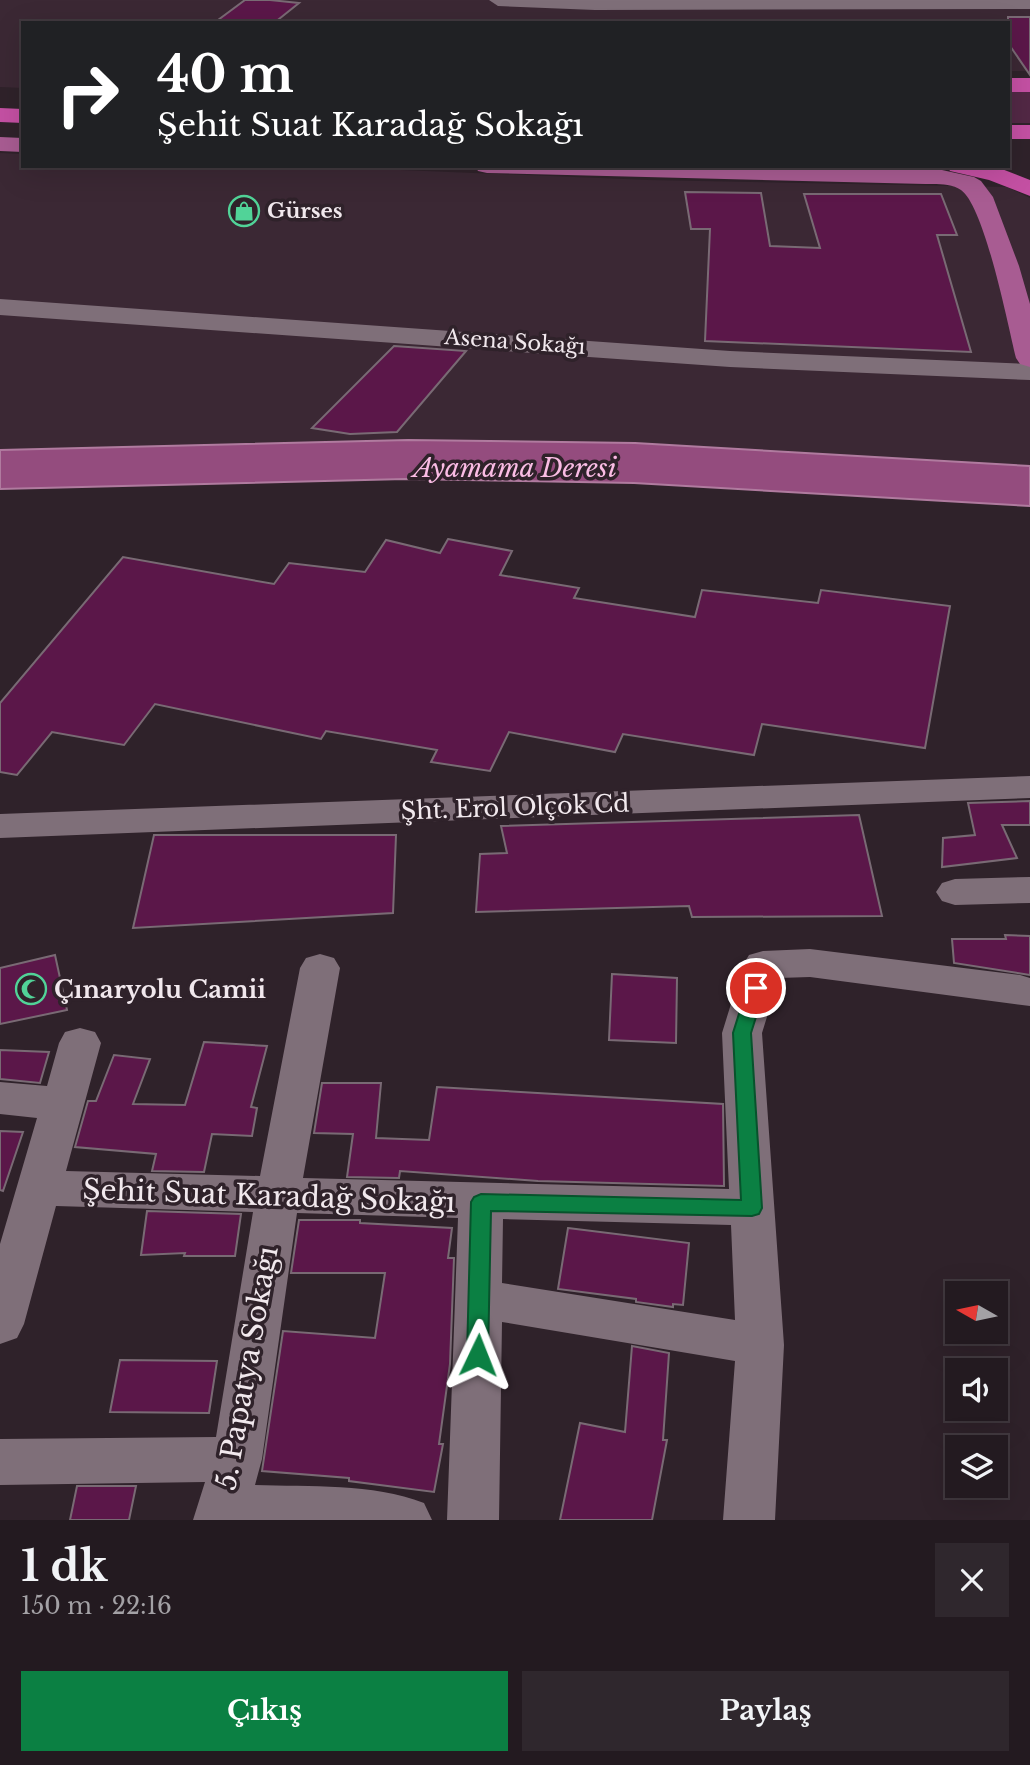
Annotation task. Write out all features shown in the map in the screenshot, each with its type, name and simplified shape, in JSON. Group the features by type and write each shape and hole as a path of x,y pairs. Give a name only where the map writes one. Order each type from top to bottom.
{"highway":[{"path":"1010,77 1030,76"},
{"path":"1010,85 1030,85"},
{"path":"0,115 21,116"},
{"path":"0,128 21,130"},
{"path":"1010,131 1030,130"},
{"path":"968,168 996,174 1030,189"}],"main road":[{"path":"0,144 21,145"},
{"path":"571,168 909,176 968,184 975,188 989,211 1030,358"}],"street":[{"path":"498,0 1030,3"},
{"path":"561,1 562,21"},
{"name":"Asena Sokağı","path":"0,307 730,359 1030,372"},
{"name":"Şht. Erol Olçok Cd","path":"4,832 1030,788"},
{"path":"955,892 1030,890"},
{"path":"749,1520 760,1345 742,1033 763,965 810,963 1027,990"},
{"name":"5. Papatya Sokağı","path":"221,1514 237,1460 278,1196 320,968"},
{"path":"0,1324 80,1043"},
{"path":"0,1098 63,1104"},
{"name":"Şehit Suat Karadağ Sokağı","path":"39,1188 752,1208"},
{"path":"473,1520 481,1202"},
{"path":"479,1299 760,1345"},
{"path":"0,1462 237,1460"},
{"path":"221,1514 342,1512 406,1520"}],"shaded area":[{"path":"0,0 544,0 1030,8 1030,71 1010,71 1010,21 21,21 21,88 0,87"},
{"path":"1010,89 1030,89 1030,123 1010,123"},
{"path":"0,153 21,154 21,168 353,168 648,180 1007,187 1030,198 1030,466 635,443 408,440 0,450"}],"water":[{"name":"Ayamama Deresi","path":"408,440 635,443 1030,466 1030,506 634,483 405,479 0,489 0,450"}],"building":[{"path":"245,0 299,3 276,21 217,21"},
{"path":"1008,17 1030,17 1030,75 1010,46"},
{"path":"685,192 761,193 770,246 820,248 804,194 941,194 957,235 937,235 971,352 705,341 710,229 691,229"},
{"path":"394,346 466,351 397,432 350,434 312,428"},
{"path":"448,539 512,551 500,575 579,588 574,598 695,617 702,590 818,603 821,590 950,606 925,748 762,724 754,755 623,734 615,752 509,732 490,771 431,762 437,750 326,731 321,739 155,704 124,745 52,732 17,775 0,772 0,703 123,557 274,584 289,563 365,572 386,540 440,553"},
{"path":"1030,801 1030,825 1002,825 1017,858 942,867 943,838 975,835 968,803"},
{"path":"859,815 882,916 692,917 689,906 476,912 480,854 507,853 501,826"},
{"path":"154,835 396,835 393,913 133,928"},
{"path":"1005,935 1030,936 1030,975 954,963 952,939 1006,939"},
{"name":"Çınaryolu Camii","path":"55,955 67,1010 0,1024 0,968"},
{"path":"612,974 677,978 676,1043 609,1040"},
{"path":"204,1042 267,1046 251,1107 257,1108 252,1136 212,1134 204,1172 152,1171 156,1154 75,1147 88,1101 96,1101 114,1055 150,1059 133,1104 185,1105"},
{"path":"0,1050 49,1052 40,1083 0,1079"},
{"path":"322,1083 381,1083 376,1138 429,1140 437,1087 723,1104 724,1186 538,1181 400,1171 399,1178 347,1177 353,1134 314,1133"},
{"path":"0,1131 23,1132 3,1191 0,1190"},
{"path":"147,1211 241,1214 235,1256 184,1256 185,1253 141,1255"},
{"path":"299,1220 360,1220 360,1223 452,1228 448,1258 454,1258 450,1364 439,1444 443,1444 434,1492 349,1481 349,1478 262,1471 283,1331 375,1338 385,1273 291,1273"},
{"path":"568,1228 689,1243 683,1305 673,1304 673,1307 636,1302 636,1299 558,1289"},
{"path":"632,1346 669,1353 663,1440 667,1440 652,1520 560,1520 580,1423 625,1432"},
{"path":"120,1360 217,1361 209,1413 110,1412"},
{"path":"77,1486 136,1486 129,1520 70,1520"}],"place":[{"name":"Gürses","path":"244,211"},
{"name":"Çınaryolu Camii","path":"31,989"}],"route":[{"path":"478,1355 481,1202 752,1208 742,1033 756,988"}]}
